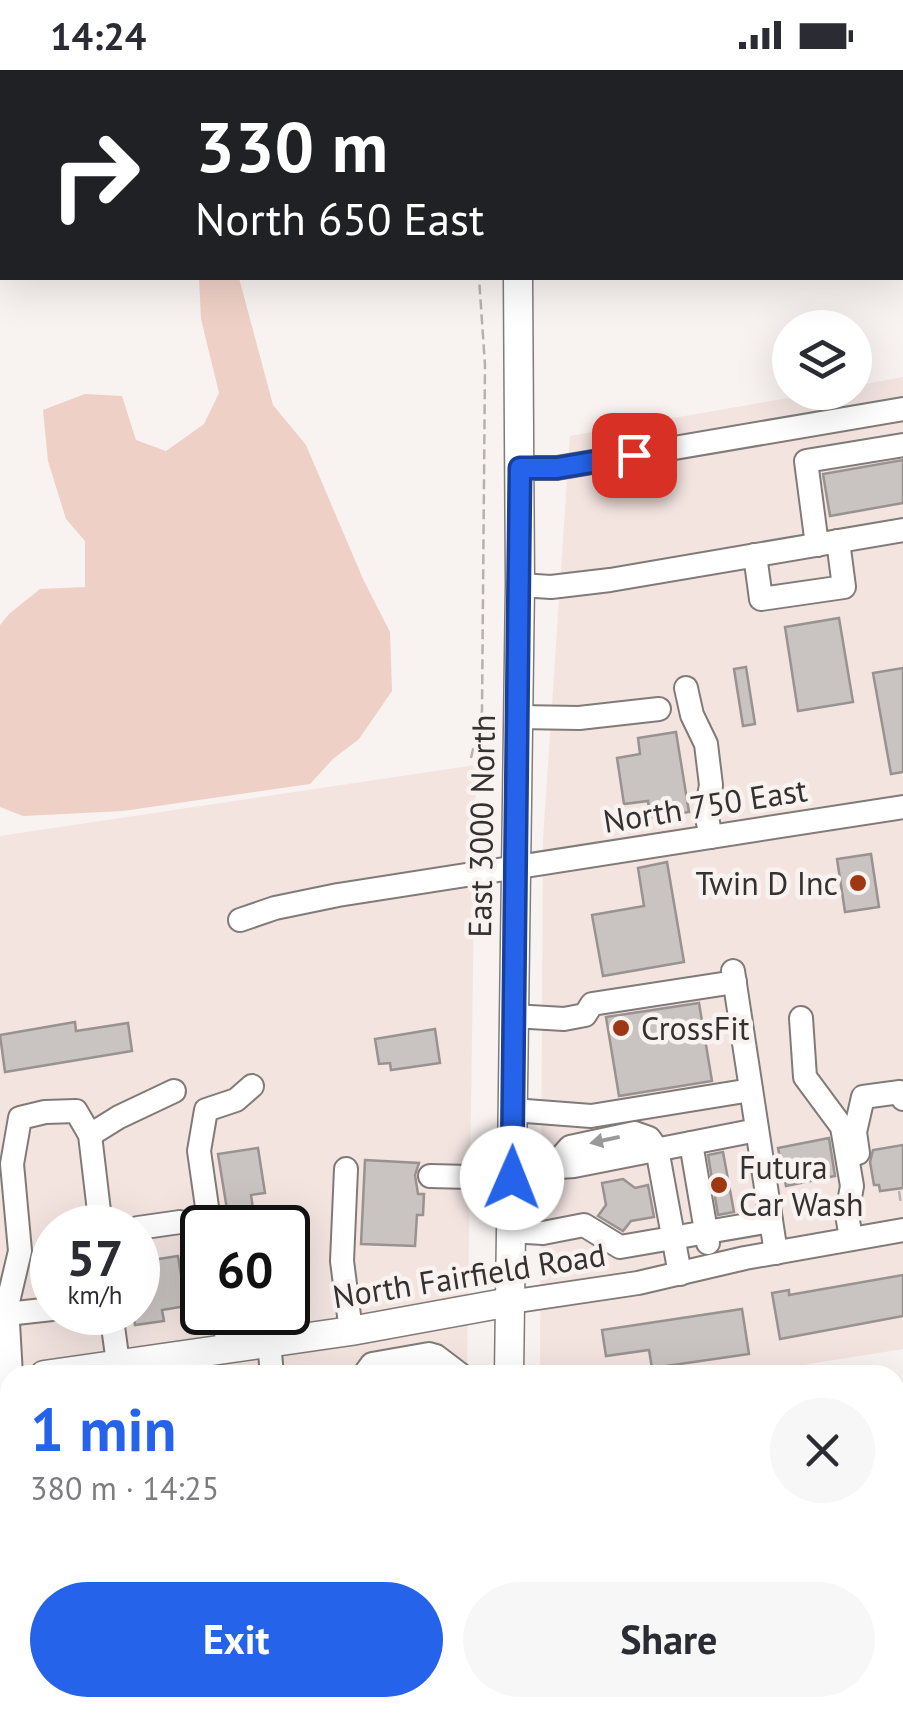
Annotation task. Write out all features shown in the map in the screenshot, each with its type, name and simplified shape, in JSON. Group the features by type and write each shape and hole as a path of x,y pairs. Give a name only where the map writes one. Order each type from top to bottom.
{"main road":[{"name":"East 3000 North","path":"508,1365 520,585 518,280"},
{"name":"North Fairfield Road","path":"111,1365 176,1365 228,1347 363,1329 510,1302"}],"street":[{"path":"520,468 557,468 903,409"},
{"path":"755,555 761,598 844,588 827,543 806,461 903,445"},
{"path":"520,585 551,587 610,580 903,530"},
{"path":"686,688 692,714 706,744 711,785 706,813 711,837"},
{"path":"518,717 580,718 659,709"},
{"name":"North 750 East","path":"240,920 338,895 903,808"},
{"path":"513,1016 585,1016 592,1004 734,976 776,1253"},
{"path":"802,1018 805,1077 842,1126 852,1186"},
{"path":"207,1205 199,1152 206,1110 236,1100 252,1086"},
{"path":"513,1110 591,1116 751,1090"},
{"path":"90,1135 119,1116 174,1091"},
{"path":"851,1238 848,1214 863,1097 900,1092 903,1099"},
{"path":"6,1365 6,1306 20,1250 12,1164 20,1118 76,1111 90,1135 98,1205"},
{"path":"430,1176 557,1168 757,1130"},
{"path":"691,1143 711,1266"},
{"path":"658,1150 680,1274"},
{"path":"346,1169 342,1261 371,1365"},
{"path":"510,1231 543,1233 584,1225 620,1247 771,1221"},
{"path":"160,1225 180,1222"},
{"name":"North Fairfield Road","path":"510,1302 638,1283 903,1230"},
{"path":"634,1245 638,1283"},
{"path":"7,1314 30,1311"},
{"path":"427,1318 429,1354"},
{"path":"114,1335 118,1364"},
{"path":"226,1335 228,1347"},
{"path":"268,1342 271,1365"},
{"path":"384,1365 429,1354 447,1365"}],"path":[{"path":"471,758 482,712 485,365 479,280"},
{"path":"899,1192 901,1205"}],"shaded area":[{"path":"199,280 240,280 273,405 306,445 390,632 392,691 359,739 310,784 123,811 23,816 0,807 0,625 40,589 85,587 85,541 66,519 48,461 43,410 85,394 122,396 136,440 166,451 204,424 219,393 201,319"},
{"path":"903,377 903,1349 802,1365 540,1365 543,840 570,436 772,401 772,410 872,410 872,383"},
{"path":"476,765 467,1365 0,1365 0,836"}],"building":[{"path":"903,460 903,503 830,516 823,474"},
{"path":"839,618 853,702 798,711 785,627"},
{"path":"746,667 755,724 743,726 734,669"},
{"path":"903,668 903,772 891,774 873,673"},
{"path":"676,732 689,812 650,818 648,801 624,804 617,758 640,754 638,738"},
{"name":"Twin D Inc","path":"871,854 879,907 845,912 837,859"},
{"path":"667,862 684,962 603,976 592,915 644,906 638,868"},
{"path":"699,1003 712,1081 619,1096 606,1017"},
{"path":"75,1022 76,1031 128,1023 132,1051 5,1072 0,1035"},
{"path":"435,1029 440,1063 391,1070 390,1063 379,1064 375,1039"},
{"path":"829,1138 835,1176 786,1186 778,1148"},
{"path":"903,1145 903,1188 880,1191 879,1185 874,1185 870,1162 873,1150"},
{"path":"258,1148 265,1193 251,1195 253,1205 226,1205 218,1154"},
{"name":"Futura Car Wash","path":"723,1152 734,1212 718,1215 708,1155"},
{"path":"365,1160 419,1163 415,1175 418,1194 424,1194 423,1215 417,1215 415,1246 361,1244"},
{"path":"623,1179 635,1188 648,1185 654,1217 631,1221 623,1231 598,1216 606,1205 602,1183"},
{"path":"178,1256 180,1307 162,1310 164,1321 160,1322 160,1259"},
{"path":"903,1275 903,1316 780,1339 772,1293 789,1290 789,1295"},
{"path":"742,1309 749,1354 652,1365 649,1350 606,1356 602,1330"}],"place":[{"name":"Twin D Inc","path":"858,883"},
{"name":"CrossFit","path":"621,1028"},
{"name":"Futura Car Wash","path":"719,1185"}],"route":[{"path":"512,1178 520,468 557,468 634,455"}]}
